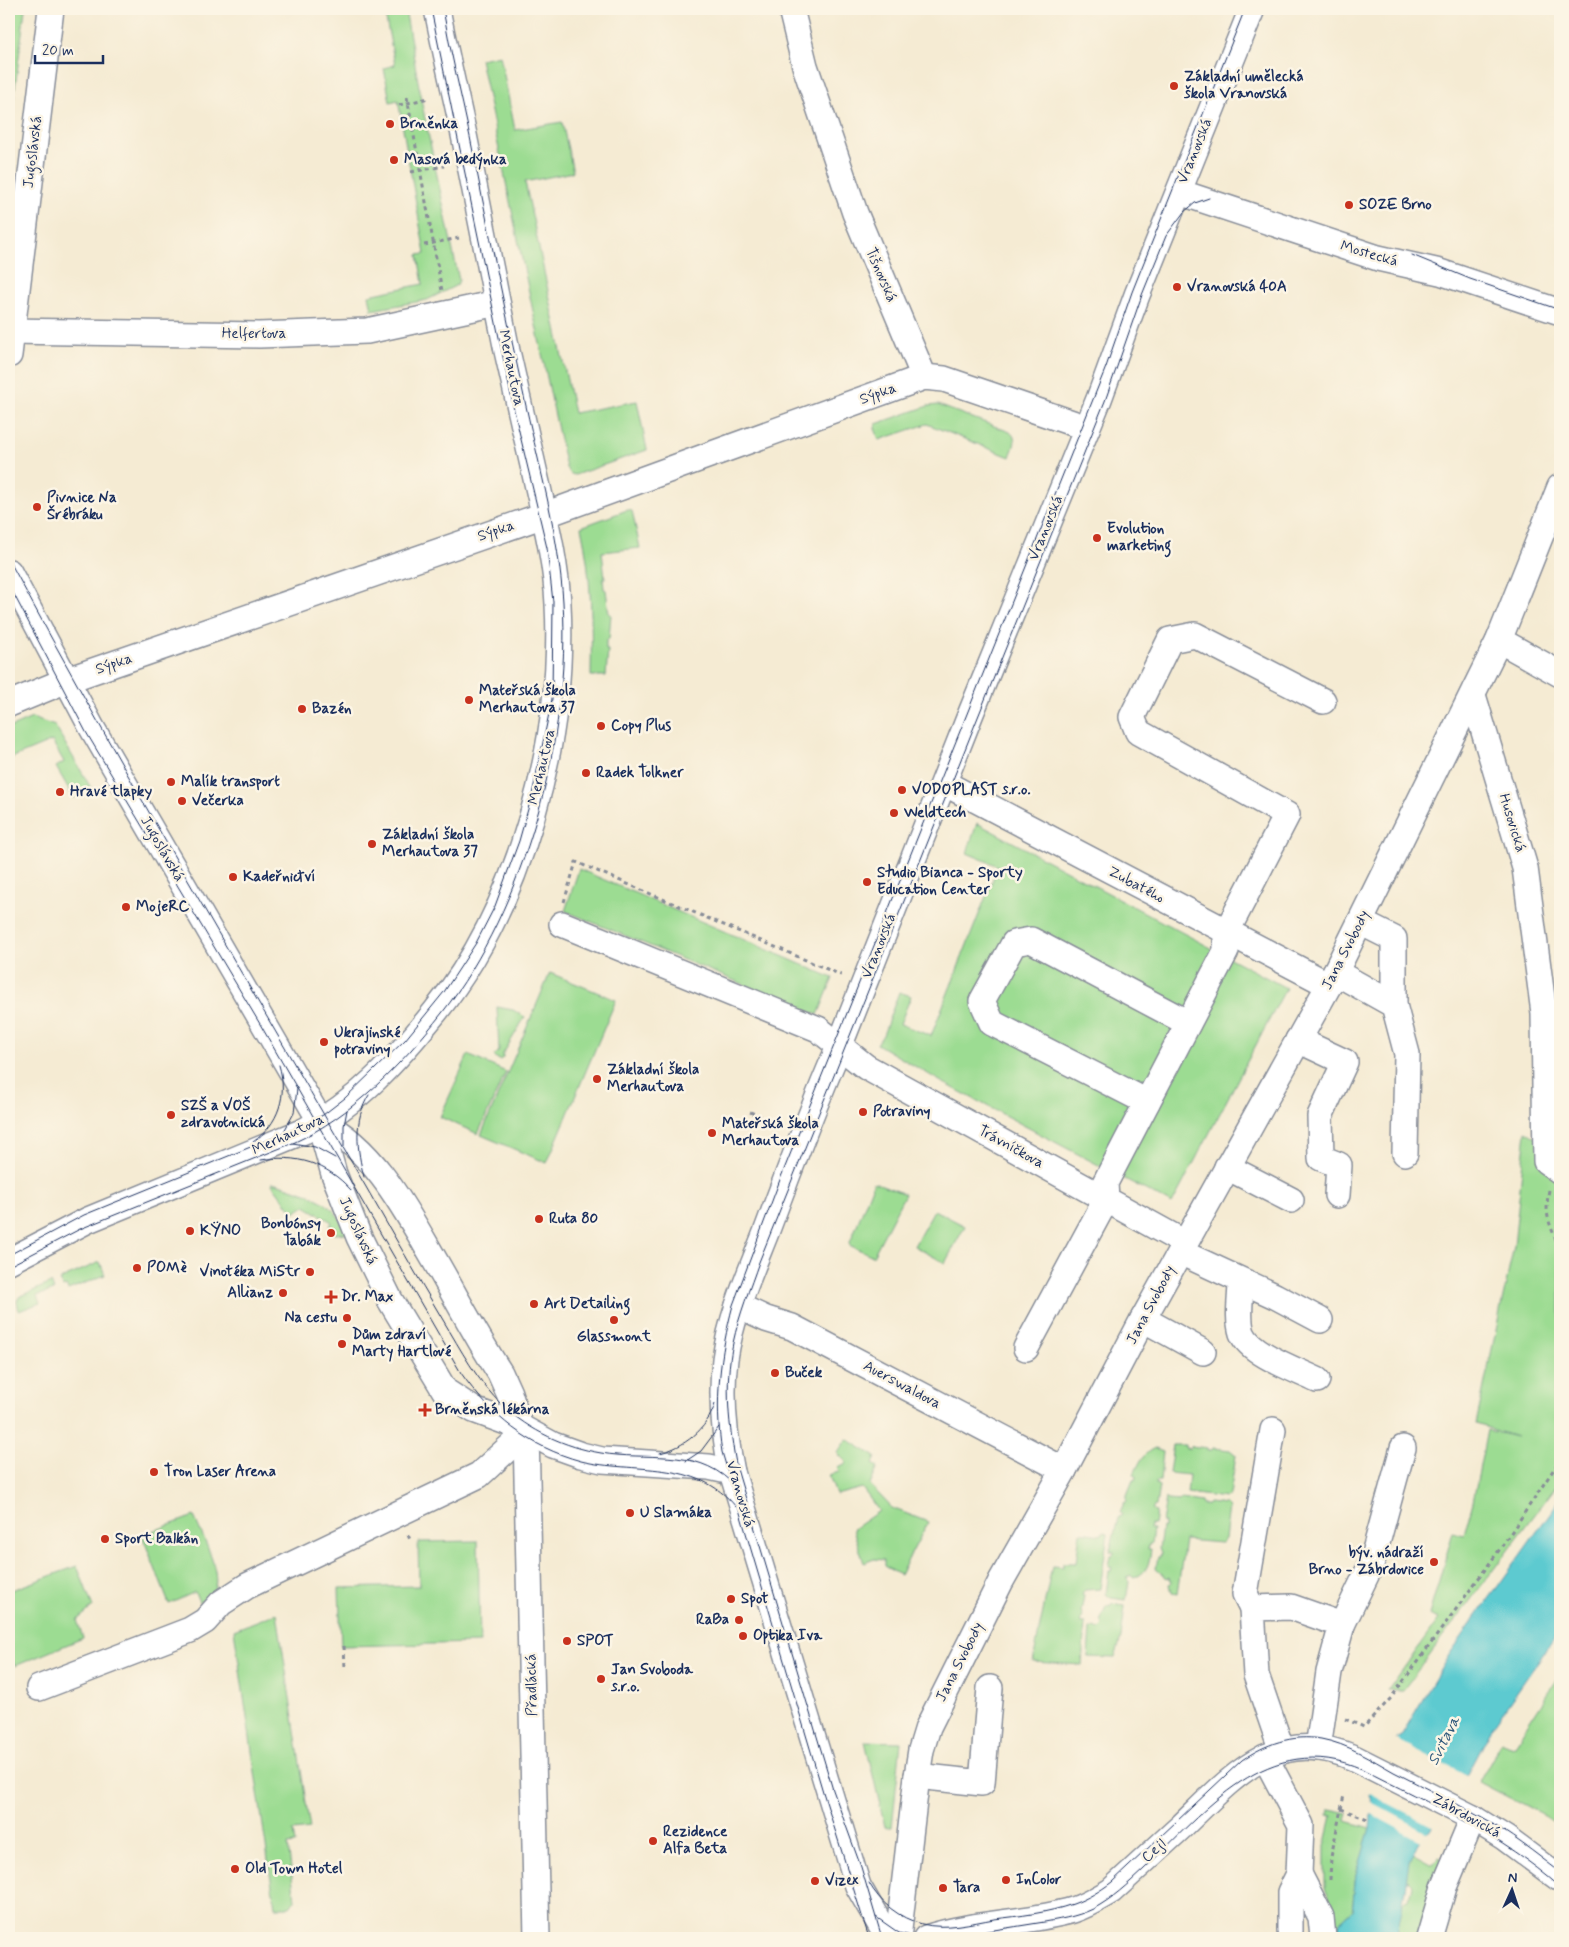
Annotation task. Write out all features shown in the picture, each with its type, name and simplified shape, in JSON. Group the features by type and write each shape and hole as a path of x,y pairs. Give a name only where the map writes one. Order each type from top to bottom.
{"street":[{"name":"Jugoslávská","path":"9,355 10,331 51,9"},
{"name":"Merhautova","path":"9,1261 88,1220 292,1136 321,1122 351,1101 408,1044 468,968 499,908 520,852 537,796 556,700 558,602 551,546 497,303 437,9"},
{"name":"Tišnovská","path":"791,9 805,66 855,213 924,377"},
{"name":"Vranovská","path":"888,1938 858,1886 732,1472 724,1428 723,1391 727,1351 738,1306 822,1086 1087,428 1137,294 1187,195 1252,9"},
{"name":"Mostecká","path":"1187,195 1378,258 1440,272 1560,312"},
{"name":"Helfertova","path":"10,331 259,335 367,331 497,303"},
{"path":"924,377 944,380 1087,428"},
{"name":"Sýpka","path":"9,704 67,680 544,514 924,377"},
{"path":"1473,695 1499,640 1560,487"},
{"name":"Jugoslávská","path":"9,572 96,736 296,1076 321,1122 334,1174 360,1236 390,1300 445,1391 474,1410 523,1429 565,1450 602,1460 679,1464 709,1467 732,1472"},
{"path":"1026,1348 1106,1200 1105,1183 1226,951 1226,933 1287,815 1138,732 1132,717 1170,640 1195,635 1323,701"},
{"path":"1499,640 1560,674"},
{"name":"Jana Svobody","path":"898,1938 917,1776 921,1750 928,1727 1000,1581 1064,1470 1182,1247 1332,978 1473,695"},
{"name":"Husovická","path":"1473,695 1525,868 1544,1013 1546,1161 1556,1177"},
{"name":"Zubatého","path":"944,783 1226,933 1394,1005"},
{"path":"1360,922 1394,939 1394,1005 1407,1054 1404,1153"},
{"path":"562,924 812,1025 839,1046"},
{"path":"1147,1102 992,1023 982,1001 1014,943 1032,940 1188,1024"},
{"path":"1298,1040 1345,1062 1320,1116 1322,1158 1339,1165 1337,1195"},
{"name":"Trávníčkova","path":"839,1046 866,1067 1106,1200 1242,1282 1275,1296 1320,1320"},
{"name":"Jugoslávská","path":"321,1122 343,1136 358,1149 386,1181 407,1212 500,1372 523,1429"},
{"path":"1228,1167 1291,1200"},
{"path":"1242,1282 1241,1324 1242,1332 1248,1344 1260,1352 1317,1380"},
{"name":"Auerswaldova","path":"738,1306 766,1319 792,1327 1064,1470"},
{"path":"1143,1319 1203,1352"},
{"path":"38,1688 190,1630 205,1621 221,1603 247,1586 479,1476 523,1429"},
{"name":"Přadlácká","path":"523,1429 537,1938"},
{"path":"1273,1430 1245,1594 1252,1608 1256,1675 1273,1754 1301,1825 1299,1874 1290,1892 1290,1931"},
{"path":"1318,1748 1329,1672 1342,1625 1371,1565 1402,1448"},
{"path":"1252,1608 1291,1608 1342,1625"},
{"path":"917,1776 982,1782 990,1688"},
{"name":"Cejl","path":"926,1938 959,1929 1047,1916 1074,1909 1094,1901 1111,1891 1228,1780 1252,1763 1273,1754 1318,1748 1346,1754 1365,1764"},
{"name":"Zábrdovická","path":"1365,1764 1468,1815 1505,1838 1560,1879"},
{"path":"1429,1938 1468,1815"},
{"path":"1299,1874 1322,1928"}],"path":[{"path":"406,97 443,298"},
{"path":"398,105 429,98"},
{"path":"411,172 444,166"},
{"path":"424,245 459,238"},
{"path":"572,874 576,862 841,976"},
{"path":"750,1112 778,1124"},
{"path":"1556,1177 1546,1207 1548,1221 1554,1231 1560,1252"},
{"path":"1364,1727 1391,1698 1483,1573 1560,1460"},
{"path":"344,1646 345,1668"},
{"path":"1322,1928 1328,1906 1332,1857 1344,1795"},
{"path":"1341,1809 1370,1820"}],"green space":[{"path":"9,9 25,9 9,136"},
{"path":"384,9 405,9 423,109 459,280 457,285 427,300 372,310 369,295 423,284 418,255 425,254 398,100 390,102 384,68 395,65"},
{"path":"500,55 515,130 562,122 573,172 525,182 574,413 637,401 647,450 575,475 571,474 566,468 480,59"},
{"path":"938,405 1010,432 1015,441 1010,457 927,424 879,440 875,428 876,424 928,406"},
{"path":"627,510 632,511 640,548 602,552 605,578 603,578 604,589 606,590 609,614 611,614 609,639 606,640 606,650 608,650 606,676 591,676 589,582 581,527"},
{"path":"32,718 55,726 91,788 74,798 56,767 64,762 52,741 9,759 9,728"},
{"path":"977,823 1286,988 1172,1204 940,1081 877,1044 883,1035 899,992 911,996 900,1024 931,1036 998,866 967,853"},
{"path":"579,869 833,978 818,1015 565,911"},
{"path":"550,973 616,1000 547,1163 481,1135"},
{"path":"497,1007 513,1010 525,1017 503,1054 503,1058 499,1060 494,1056 499,1051"},
{"path":"468,1055 506,1072 478,1134 440,1117"},
{"path":"1526,1131 1560,1156 1560,1481 1403,1690 1388,1690 1439,1619 1429,1615 1453,1532 1464,1535 1473,1502 1487,1430 1516,1437 1476,1424 1514,1246"},
{"path":"874,1182 905,1194 873,1256 849,1245"},
{"path":"271,1183 276,1183 319,1199 335,1212 348,1233 335,1234 334,1228 330,1226 332,1222 305,1206 294,1213"},
{"path":"934,1210 965,1226 945,1263 914,1246"},
{"path":"100,1262 105,1275 68,1290 66,1286 63,1287 59,1280"},
{"path":"51,1283 54,1290 37,1296 40,1303 19,1311 17,1301 19,1297"},
{"path":"847,1439 876,1457 873,1464 878,1467 870,1485 892,1508 928,1522 900,1575 884,1566 884,1560 874,1559 864,1563 853,1529 879,1511 862,1488 836,1495 829,1475 839,1472 837,1467 847,1463 837,1453"},
{"path":"1173,1445 1185,1445 1185,1448 1190,1449 1191,1446 1207,1448 1207,1450 1212,1450 1213,1448 1230,1450 1236,1455 1230,1495 1226,1498 1187,1493 1189,1475 1169,1473"},
{"path":"1155,1448 1163,1451 1160,1481 1156,1481 1156,1484 1159,1486 1156,1506 1153,1507 1153,1511 1156,1512 1154,1525 1151,1525 1150,1529 1153,1529 1151,1544 1149,1544 1148,1549 1151,1549 1148,1563 1145,1570 1139,1576 1134,1578 1130,1575 1127,1579 1129,1582 1126,1600 1111,1598 1106,1594 1109,1571 1111,1571 1112,1567 1109,1566 1111,1555 1114,1552 1110,1551 1118,1518 1122,1515 1120,1512 1127,1501 1127,1495 1133,1480 1135,1480 1136,1476 1134,1474 1138,1466 1145,1455"},
{"path":"1166,1498 1168,1500 1179,1501 1181,1499 1201,1502 1202,1505 1208,1505 1209,1503 1226,1505 1229,1508 1225,1539 1221,1543 1185,1540 1177,1594 1172,1593 1170,1584 1172,1582 1169,1577 1167,1578 1156,1569 1161,1552 1159,1549 1162,1527 1164,1527 1165,1522 1162,1522"},
{"path":"194,1516 213,1563 216,1582 214,1590 210,1596 199,1602 195,1592 169,1604 142,1535"},
{"path":"1080,1532 1101,1535 1103,1532 1108,1533 1100,1589 1085,1590 1082,1595 1084,1596 1081,1611 1083,1617 1080,1619 1081,1623 1085,1623 1082,1665 1033,1662 1052,1566 1063,1567 1063,1563 1076,1563"},
{"path":"478,1541 480,1643 341,1646 339,1588 419,1586 418,1542"},
{"path":"77,1566 93,1607 77,1620 83,1638 15,1666 9,1652 9,1591"},
{"path":"1111,1604 1125,1606 1121,1638 1115,1658 1088,1657 1090,1629 1095,1627 1098,1630 1103,1625 1100,1622 1106,1606 1110,1607"},
{"path":"277,1613 310,1829 293,1831 295,1844 288,1845 295,1900 290,1907 275,1907 234,1630"},
{"path":"1560,1675 1560,1822 1554,1821 1479,1782 1501,1742 1513,1747"},
{"path":"865,1741 901,1742 892,1827 885,1827"},
{"path":"1329,1809 1348,1813 1346,1821 1370,1828 1356,1875 1352,1911 1339,1923 1338,1938 1335,1938 1333,1906 1325,1889 1325,1846 1332,1816 1328,1815"},
{"path":"1412,1854 1432,1865 1438,1857 1443,1860 1421,1938 1396,1938 1403,1902 1409,1900 1412,1884 1406,1878 1408,1861"}],"water":[{"name":"Svitava","path":"1560,1499 1560,1630 1493,1726 1467,1776 1464,1774 1439,1818 1418,1844 1409,1861 1396,1938 1338,1938 1339,1923 1352,1911 1356,1875 1370,1828 1372,1801 1369,1793 1396,1739 1401,1736 1449,1655"}],"pier":[{"path":"1394,1738 1469,1777 1464,1777 1441,1819 1434,1827 1366,1792"},
{"path":"1369,1801 1429,1833 1423,1842 1369,1813"}],"tram line":[{"path":"9,1255 84,1215 302,1126 323,1115 345,1098 405,1040 444,992 476,943 495,906 519,841 532,795 552,699 553,602 547,548 514,410 431,9"},
{"path":"9,1266 80,1229 293,1143 315,1132 356,1103 393,1069 442,1013 471,970 497,923 519,872 537,818 550,763 559,708 564,654 561,577 548,503 511,339 443,9"},
{"path":"869,1938 823,1792 722,1452 719,1396 725,1342 733,1305 781,1177 1106,367 1132,292 1245,9"},
{"path":"882,1938 861,1867 833,1790 737,1469 728,1390 733,1343 741,1312 759,1262 1105,401 1142,295 1166,236 1184,212 1195,203 1209,198"},
{"path":"1412,255 1470,279 1560,310"},
{"path":"9,560 185,875 477,1376 513,1415 536,1430 561,1442 601,1453 685,1459 701,1463 716,1470 730,1481"},
{"path":"9,585 86,732 260,1024 461,1373 473,1389 498,1416 513,1428 528,1438 562,1455 601,1465 664,1470 684,1474 703,1481 720,1491 736,1507"},
{"path":"253,1142 269,1127 279,1108 282,1098 282,1076 279,1065"},
{"path":"282,1135 294,1113 297,1089"},
{"path":"364,1177 358,1146 358,1135 360,1115 369,1095"},
{"path":"344,1147 344,1126 347,1110"},
{"path":"293,1143 315,1147 335,1158"},
{"path":"261,1160 286,1158 310,1163 332,1173 351,1190"},
{"path":"660,1453 678,1446 694,1436 706,1422 715,1404"},
{"path":"686,1461 701,1451 719,1427"},
{"path":"869,1883 879,1897 898,1914 931,1926 967,1924 1043,1912 1073,1904 1093,1895 1112,1882 1242,1760 1270,1745 1300,1738 1331,1741 1359,1753 1492,1824 1560,1872"},
{"path":"932,1938 948,1938 1052,1921 1087,1912 1107,1901 1126,1886 1215,1801 1241,1782 1268,1767 1297,1759 1328,1759 1362,1769 1490,1836 1538,1868 1560,1887"},
{"path":"876,1917 899,1933 919,1938"}],"place":[{"name":"Základní umělecká škola Vranovská","path":"1174,86"},
{"name":"Brněnka","path":"390,124"},
{"name":"Masová bedýnka","path":"394,160"},
{"name":"SOZE Brno","path":"1349,205"},
{"name":"Vranovská 40A","path":"1177,287"},
{"name":"Pivnice Na Šrébráku","path":"37,507"},
{"name":"Evolution marketing","path":"1097,538"},
{"name":"Mateřská škola Merhautova 37","path":"469,700"},
{"name":"Bazén","path":"302,709"},
{"name":"Copy Plus","path":"601,726"},
{"name":"Radek Tolkner","path":"586,773"},
{"name":"Malík transport","path":"171,782"},
{"name":"VODOPLAST s.r.o.","path":"902,790"},
{"name":"Hravé tlapky","path":"60,792"},
{"name":"Večerka","path":"182,801"},
{"name":"Weldtech","path":"894,813"},
{"name":"Základní škola Merhautova 37","path":"372,844"},
{"name":"Kadeřnictví","path":"233,877"},
{"name":"Studio Bianca - Sporty Education Center","path":"867,882"},
{"name":"MojeRC","path":"126,907"},
{"name":"Ukrajinské potraviny","path":"324,1042"},
{"name":"Základní škola Merhautova","path":"597,1079"},
{"name":"Potraviny","path":"863,1112"},
{"name":"SZŠ a VOŠ zdravotnická","path":"171,1115"},
{"name":"Mateřská škola Merhautova","path":"712,1133"},
{"name":"Ruta 80","path":"539,1219"},
{"name":"KŸNO","path":"190,1231"},
{"name":"Bonbónsy Tabák","path":"331,1233"},
{"name":"POMè","path":"137,1268"},
{"name":"Vinotéka MiStr","path":"310,1272"},
{"name":"Allianz","path":"283,1293"},
{"name":"Dr. Max","path":"331,1297"},
{"name":"Art Detailing","path":"534,1304"},
{"name":"Na cestu","path":"347,1318"},
{"name":"Glassmont","path":"614,1320"},
{"name":"Dům zdraví Marty Hartlové","path":"342,1344"},
{"name":"Buček","path":"775,1373"},
{"name":"Brněnská lékárna","path":"425,1410"},
{"name":"Tron Laser Arena","path":"154,1472"},
{"name":"U Slamáka","path":"630,1513"},
{"name":"Sport Balkán","path":"105,1539"},
{"name":"býv. nádraží Brno - Zábrdovice","path":"1434,1562"},
{"name":"Spot","path":"731,1599"},
{"name":"RaBa","path":"739,1620"},
{"name":"Optika Iva","path":"743,1636"},
{"name":"SPOT","path":"567,1641"},
{"name":"Jan Svoboda s.r.o.","path":"601,1679"},
{"name":"Rezidence Alfa Beta","path":"653,1841"},
{"name":"Old Town Hotel","path":"235,1869"},
{"name":"InColor","path":"1006,1880"},
{"name":"Vizex","path":"815,1881"},
{"name":"Tara","path":"943,1888"}]}
